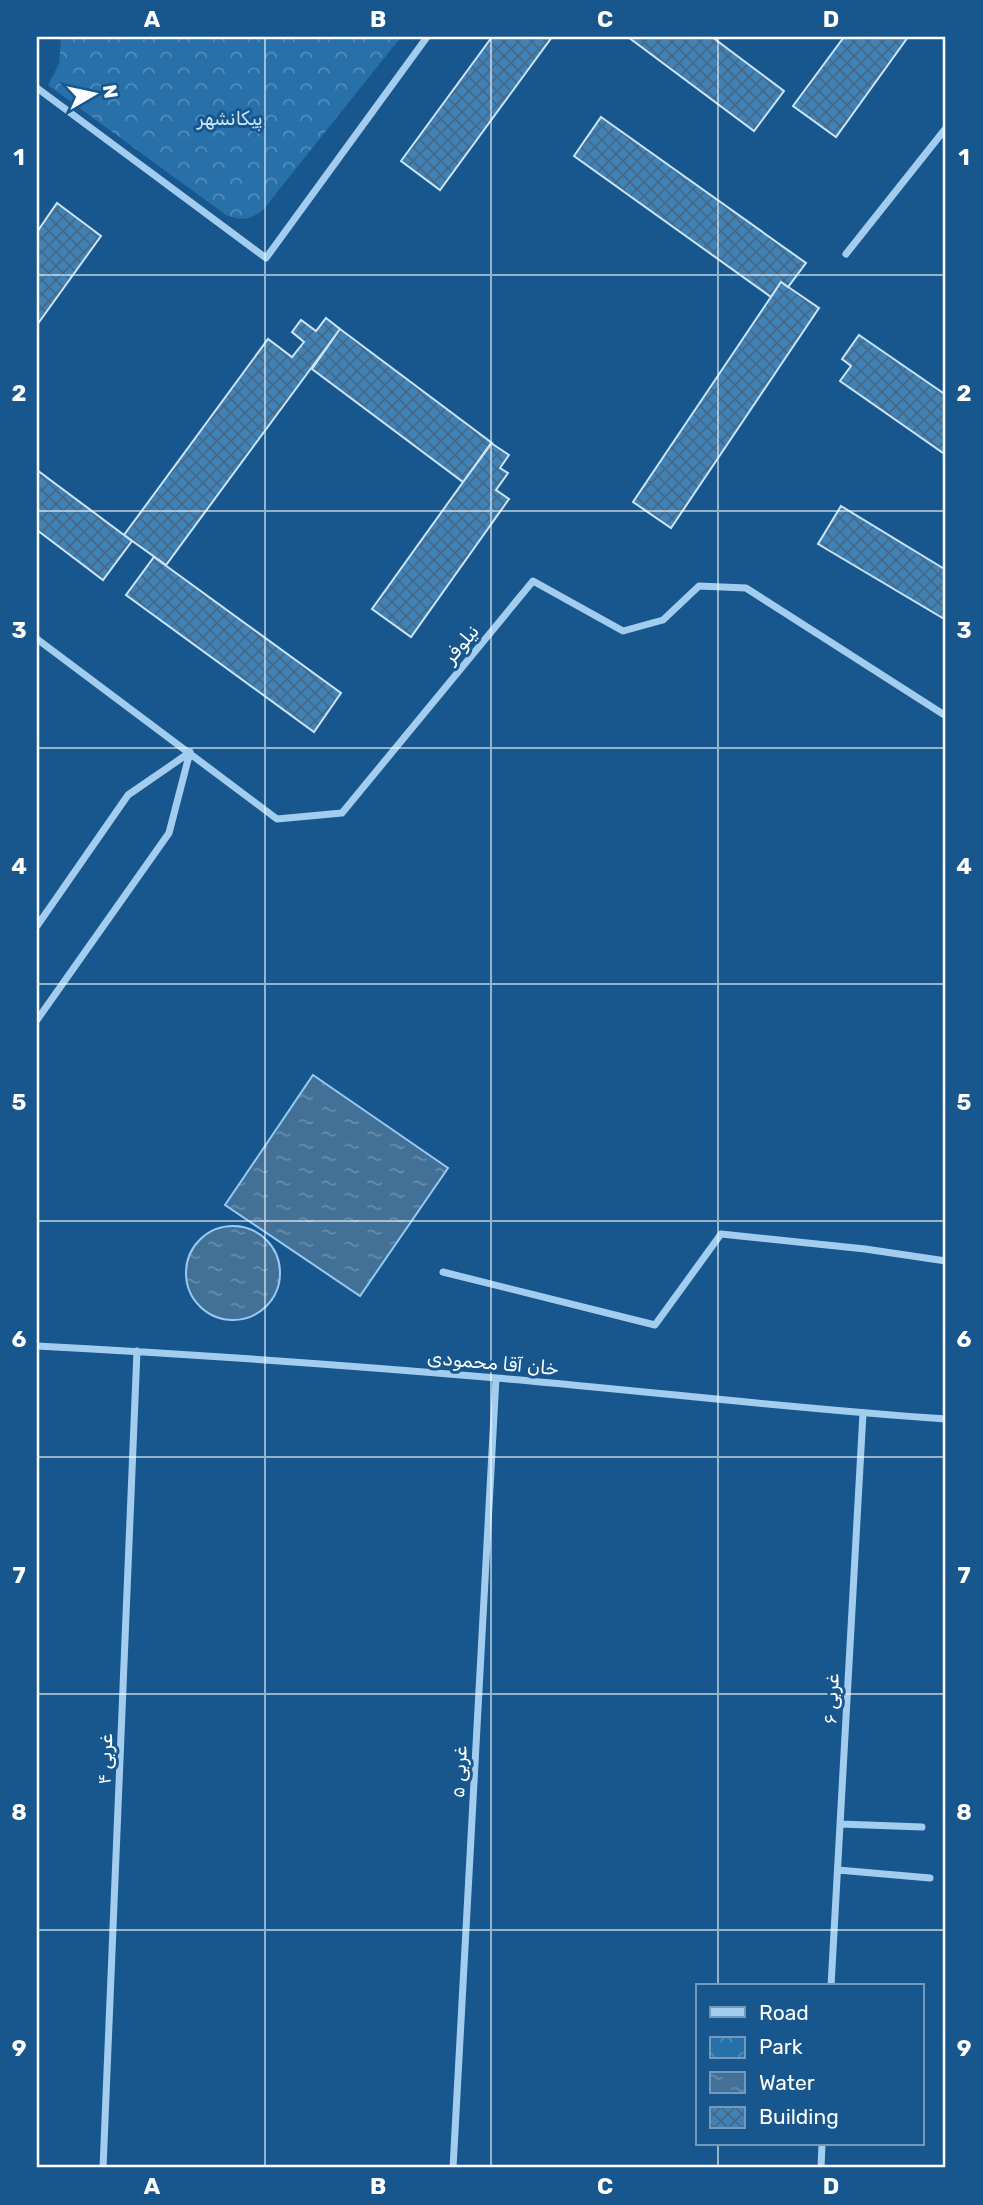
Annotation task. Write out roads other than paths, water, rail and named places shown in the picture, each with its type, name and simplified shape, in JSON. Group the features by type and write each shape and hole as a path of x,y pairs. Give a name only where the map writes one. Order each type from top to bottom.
{"street":[{"path":"37,88 266,258 427,37"},
{"path":"846,254 946,128"},
{"name":"نیلوفر","path":"37,639 277,819 342,813 533,581 623,631 663,620 699,586 746,588 946,716"},
{"path":"37,926 128,794 190,752"},
{"path":"37,1020 169,833 190,752"},
{"path":"443,1272 655,1325 721,1234 865,1249 946,1261"},
{"name":"خان آقا محمودی","path":"37,1346 496,1378 946,1419"},
{"name":"۴ غربی","path":"103,2168 137,1351"},
{"name":"۵ غربی","path":"453,2168 496,1378"},
{"name":"۶ غربی","path":"831,1984 863,1413"},
{"path":"840,1824 922,1827"},
{"path":"838,1870 930,1878"},
{"path":"821,2168 822,2146"}],"water":[{"path":"313,1075 448,1168 360,1296 225,1205"},
{"path":"233,1226 251,1230 266,1240 276,1255 280,1273 276,1291 266,1306 251,1316 233,1320 215,1316 200,1306 190,1291 186,1273 190,1255 200,1240 215,1230"}],"park label":[{"name":"پیکانشهر","path":"230,118"}]}
